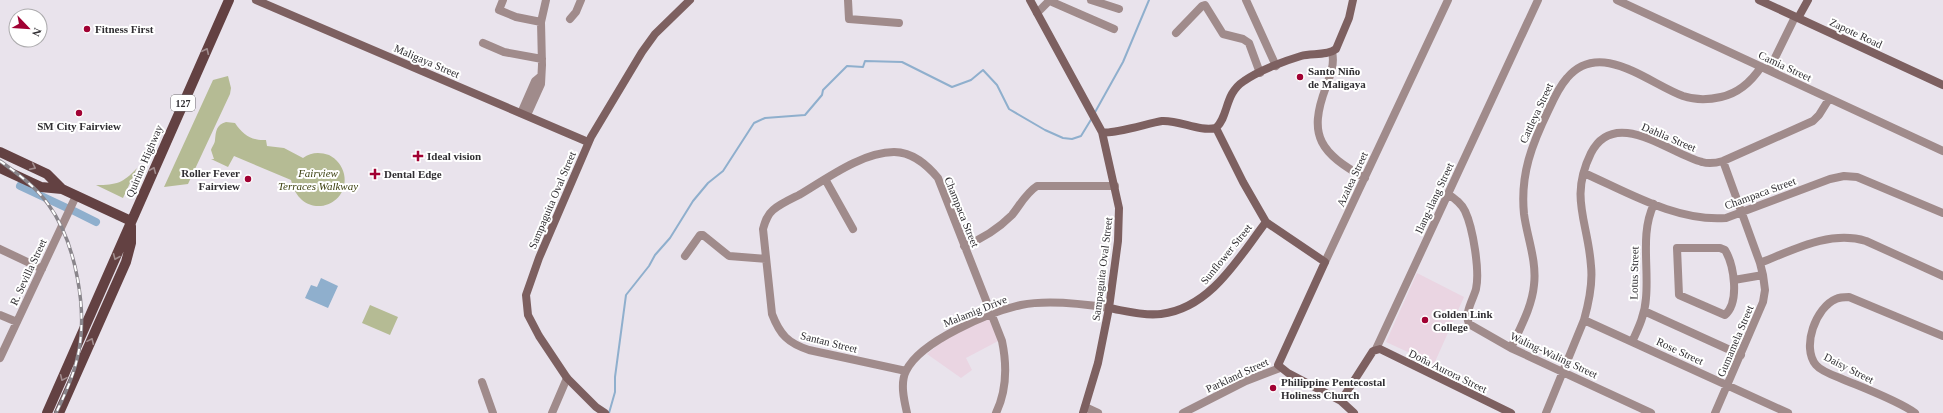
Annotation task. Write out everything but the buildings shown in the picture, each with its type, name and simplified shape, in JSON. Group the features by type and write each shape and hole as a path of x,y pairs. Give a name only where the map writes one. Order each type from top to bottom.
{"main road":[{"name":"Quirino Highway","path":"47,413 229,0"},
{"path":"0,152 47,174 62,189 131,221"},
{"path":"0,168 41,187 62,189"},
{"name":"Quirino Highway","path":"59,413 126,262 131,243 131,221"}],"street":[{"name":"Maligaya Street","path":"256,0 588,142"},
{"path":"503,0 499,10 541,22"},
{"path":"524,114 535,81 541,76 541,22 546,0"},
{"path":"570,18 576,12 581,0"},
{"name":"Sampaguita Oval Street","path":"605,413 596,407 567,378 531,323 526,304 526,295 541,253 588,142 646,46 672,16 690,0"},
{"path":"848,0 850,19 899,23"},
{"name":"Sampaguita Oval Street","path":"1030,0 1102,132 1116,186 1119,208 1119,229 1110,308 1098,363 1084,410"},
{"path":"1038,13 1050,0 1114,29"},
{"path":"1091,0 1119,9"},
{"path":"1246,0 1276,66"},
{"path":"1102,132 1112,132 1163,121 1173,121 1207,128 1216,128 1220,124 1227,103 1235,89 1244,81 1300,56 1332,52 1336,49 1343,34 1353,0"},
{"name":"Azalea Street","path":"1280,368 1278,362 1448,0"},
{"name":"Ilang-ilang Street","path":"1341,401 1376,349 1538,0"},
{"name":"Camia Street","path":"1617,0 1943,151"},
{"name":"Zapote Road","path":"1759,0 1943,85"},
{"path":"1769,70 1796,18 1808,0"},
{"path":"1176,34 1205,5 1223,34 1243,39 1249,43 1260,73"},
{"path":"483,43 504,52 542,59"},
{"path":"1332,52 1333,64 1320,102 1317,128 1321,141 1335,158 1365,178"},
{"name":"Cattleya Street","path":"1511,348 1527,312 1534,287 1534,264 1524,214 1526,168 1533,141 1559,88 1567,77 1590,63 1604,61 1621,66 1684,96 1709,99 1727,96 1741,89 1761,67"},
{"name":"Dahlia Street","path":"1546,413 1584,320 1591,287 1592,266 1580,198 1584,173 1593,150 1610,134 1620,132 1648,139 1703,162 1723,162 1813,121 1822,112 1829,99"},
{"path":"1216,128 1243,182 1266,222 1325,262"},
{"name":"Champaca Street","path":"766,259 763,229 767,218 773,210 825,179 847,167 875,155 895,152 919,160 927,165 938,178 1002,341 1005,356 1003,390 996,413"},
{"name":"Gumamela Street","path":"1715,413 1763,302 1765,290 1760,262 1723,162"},
{"name":"Champaca Street","path":"1584,173 1654,204 1678,212 1708,218 1726,218 1830,179 1844,176 1857,177 1943,213"},
{"path":"825,179 854,229"},
{"path":"964,246 983,237 1007,219 1037,186 1116,186"},
{"name":"Waling-Waling Street","path":"1448,194 1458,200 1465,210 1476,259 1478,275 1467,320 1469,324 1477,330 1511,348 1651,413"},
{"name":"R. Sevilla Street","path":"0,358 76,196"},
{"name":"Lotus Street","path":"1632,342 1644,311 1647,289 1646,228 1654,204"},
{"name":"Sunflower Street","path":"1110,308 1161,314 1177,310 1197,301 1208,293 1223,278 1266,222"},
{"path":"685,256 702,235 729,256 766,259"},
{"path":"1760,262 1822,240 1854,237 1866,240 1943,276"},
{"path":"1677,248 1720,248 1725,250 1730,261 1734,280 1732,301 1725,315 1681,297 1678,292 1677,248"},
{"path":"0,250 42,269"},
{"name":"Santan Street","path":"766,259 772,314 776,324 787,340 794,345 809,350 906,371"},
{"path":"1734,280 1763,275"},
{"name":"Daisy Street","path":"1915,413 1816,365 1809,353 1809,341 1813,329 1826,307 1836,299 1849,297 1943,336"},
{"name":"Malamig Drive","path":"906,371 922,352 942,337 992,315 1022,305 1036,304 1110,308"},
{"path":"1644,311 1741,355"},
{"path":"0,315 16,322"},
{"name":"Rose Street","path":"1584,320 1788,413"},
{"name":"Doña Aurora Street","path":"1376,349 1384,351 1511,413"},
{"name":"Parkland Street","path":"1183,413 1246,381 1280,368 1341,401 1354,413"},
{"path":"906,371 903,396 907,413"},
{"path":"552,413 567,378"},
{"path":"482,382 493,413"},
{"path":"1084,410 1098,413"}],"shaded area":[{"name":"Golden Link College","path":"1417,273 1464,297 1434,364 1386,342"},
{"path":"992,315 1002,339 966,358 972,370 961,378 927,354 950,335"}],"green space":[{"path":"228,76 231,88 230,94 188,184 164,187 213,80"},
{"name":"Fairview Terraces Walkway","path":"226,122 235,123 241,131 252,138 266,140 267,146 284,148 303,158 316,153 329,155 339,163 344,174 344,185 340,195 333,202 324,206 314,206 304,202 296,193 291,180 234,156 228,167 211,159 214,159 211,150 215,142 217,129 220,125"},
{"path":"137,168 123,198 96,185 115,184 128,177"},
{"path":"370,305 398,317 390,335 362,323"}],"water":[{"path":"321,278 338,286 328,308 305,298 311,285 317,287"}],"waterway":[{"path":"1094,114 1123,62 1149,0"},
{"path":"609,413 615,392 615,377 626,295 649,266 655,255 670,238 693,201 708,183 723,171 754,123 765,118 805,115 822,95 823,90 847,66 863,67 865,61 902,62 952,87 971,80 983,70 997,85 1009,109 1045,130 1063,138 1072,139 1081,136 1092,118"},
{"path":"20,186 67,208"},
{"path":"74,211 96,222"}],"railway":[{"path":"0,161 32,186 48,204 58,220 66,238 78,278 81,321 80,341 73,373 56,413"}],"place":[{"name":"Fitness First","path":"87,29"},
{"name":"Santo Niño de Maligaya","path":"1300,77"},
{"name":"SM City Fairview","path":"79,113"},
{"name":"Ideal vision","path":"418,156"},
{"name":"Dental Edge","path":"375,174"},
{"name":"Roller Fever Fairview","path":"248,179"},
{"name":"Golden Link College","path":"1425,320"},
{"name":"Philippine Pentecostal Holiness Church","path":"1273,388"}]}
